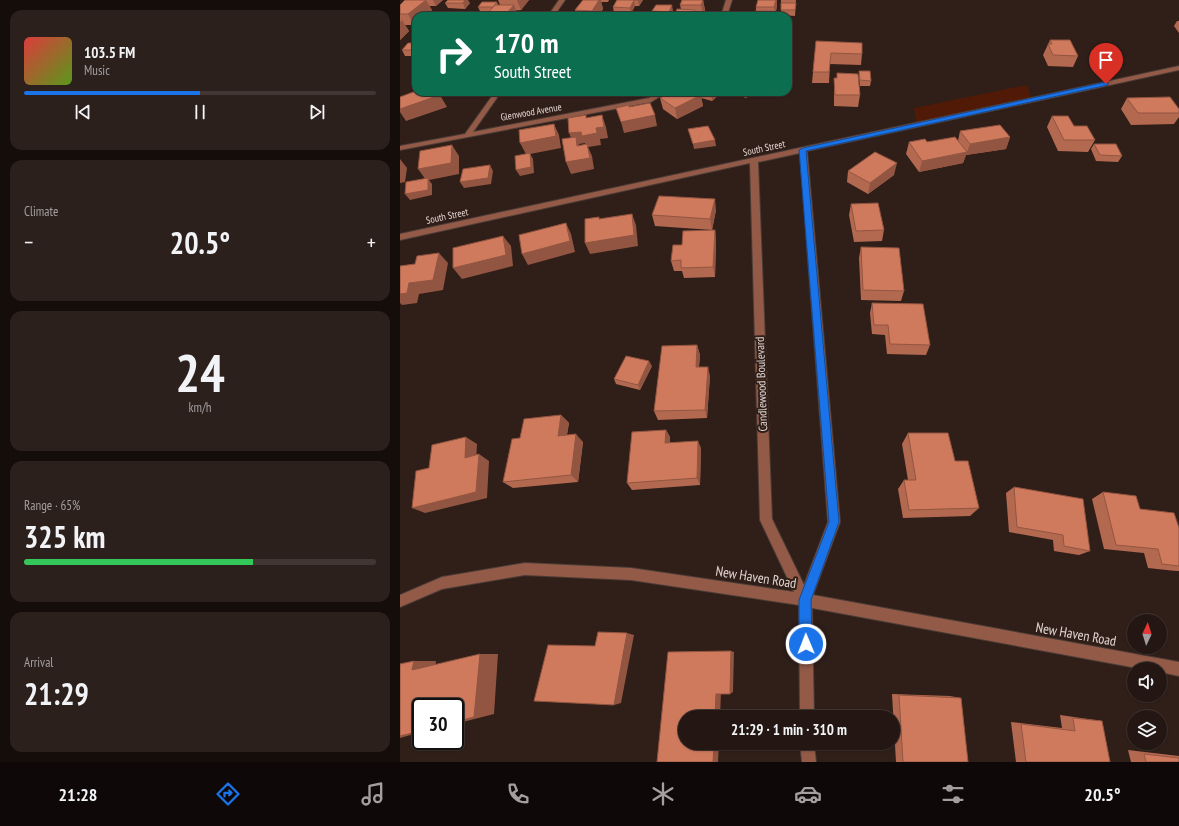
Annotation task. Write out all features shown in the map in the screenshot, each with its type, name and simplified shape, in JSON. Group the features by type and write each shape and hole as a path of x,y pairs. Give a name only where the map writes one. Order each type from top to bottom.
{"street":[{"path":"554,12 562,0"},
{"path":"725,12 729,0"},
{"name":"South Street","path":"400,237 1179,68"},
{"path":"468,134 495,96"},
{"name":"Glenwood Avenue","path":"400,148 651,100 658,96"},
{"name":"Candlewood Boulevard","path":"803,150 834,522 805,600 807,710"},
{"name":"Candlewood Boulevard","path":"754,160 766,520 805,600"},
{"name":"New Haven Road","path":"400,601 442,583 525,569 631,574 805,600 1179,669"},
{"path":"808,750 809,762"}],"shaded area":[{"path":"1027,85 1032,100 917,125 914,108"}],"building":[{"path":"405,0 426,0 408,14 400,14 400,5"},
{"path":"448,0 465,0 463,3 445,3"},
{"path":"583,0 599,0 592,11 575,10"},
{"path":"617,0 634,0 630,8 613,7"},
{"path":"682,0 703,0 701,5 680,5"},
{"path":"758,0 776,0 774,7 756,7"},
{"path":"482,2 497,2 493,7 478,7"},
{"path":"781,3 796,3 795,10 781,10"},
{"path":"495,5 514,5 508,12 489,12"},
{"path":"656,5 672,5 669,12 652,11"},
{"path":"677,9 695,10 694,12 676,12"},
{"path":"755,11 773,11 773,12"},
{"path":"1050,40 1070,40 1078,56 1053,55 1048,44 1052,44"},
{"path":"816,41 862,43 862,54 831,53 829,72 813,72"},
{"path":"408,43 412,43 412,50 402,50"},
{"path":"859,71 870,71 871,81 860,80"},
{"path":"837,73 858,74 860,95 835,95 834,78 837,78"},
{"path":"412,92 412,96 437,96 400,109 400,97"},
{"path":"664,96 699,96 675,108 660,98"},
{"path":"1170,97 1179,109 1179,113 1138,113 1127,98"},
{"path":"650,103 655,115 621,122 616,108"},
{"path":"586,115 586,118 602,115 604,127 596,128 597,133 582,136 581,132 569,133 568,118"},
{"path":"1052,116 1068,116 1074,126 1087,126 1095,140 1064,140"},
{"path":"554,124 556,136 520,143 519,130"},
{"path":"1000,125 1010,137 970,144 960,131"},
{"path":"708,126 715,140 693,144 688,129"},
{"path":"576,137 577,146 587,144 590,158 566,162 562,139"},
{"path":"955,137 967,152 922,161 909,142 925,139 927,142"},
{"path":"1094,144 1116,144 1122,156 1100,155"},
{"path":"452,145 451,163 418,169 420,151"},
{"path":"875,152 897,163 870,183 848,171"},
{"path":"530,153 531,167 516,170 515,156"},
{"path":"490,165 488,178 460,182 463,169"},
{"path":"428,178 428,190 405,194 406,182"},
{"path":"659,196 715,199 710,219 652,215"},
{"path":"878,203 884,230 856,231 851,204"},
{"path":"632,214 634,235 585,243 585,219 599,217 599,219"},
{"path":"566,223 570,241 522,254 519,235"},
{"path":"715,230 713,267 681,268 681,260 671,261 673,245 682,245 683,231"},
{"path":"503,236 506,255 453,268 453,248"},
{"path":"861,247 899,248 904,291 863,290"},
{"path":"439,253 433,280 409,283 407,293 400,294 400,266 415,264 417,256"},
{"path":"872,303 923,304 930,345 890,344 888,325 874,325"},
{"path":"697,345 696,367 708,367 705,410 654,411 662,346"},
{"path":"626,356 649,361 638,385 614,379"},
{"path":"561,415 558,436 576,434 571,475 503,482 512,439 520,438 524,419"},
{"path":"666,430 665,443 698,441 697,478 627,483 632,432"},
{"path":"908,433 948,433 955,461 968,461 979,508 909,510 904,480 916,480"},
{"path":"466,437 465,458 479,454 476,492 412,508 416,471 429,468 432,445"},
{"path":"1014,487 1083,499 1090,551 1064,546 1063,535 1017,527"},
{"path":"1103,492 1136,496 1140,509 1174,513 1179,528 1179,566 1162,564 1158,549 1116,545"},
{"path":"598,632 627,633 614,705 534,701 548,645 595,646"},
{"path":"731,651 730,694 716,694 715,710 678,710 678,750 714,750 713,762 657,762 668,652"},
{"path":"480,654 474,717 464,720 464,698 412,698 412,733 400,736 400,664 414,661 412,670"},
{"path":"899,695 961,698 968,762 903,762"},
{"path":"1073,718 1102,721 1110,762 1026,762 1021,724 1075,731"},
{"path":"1144,754 1179,758 1179,762 1146,762"}],"route":[{"path":"806,644 805,600 834,522 803,150 1106,84"}]}
